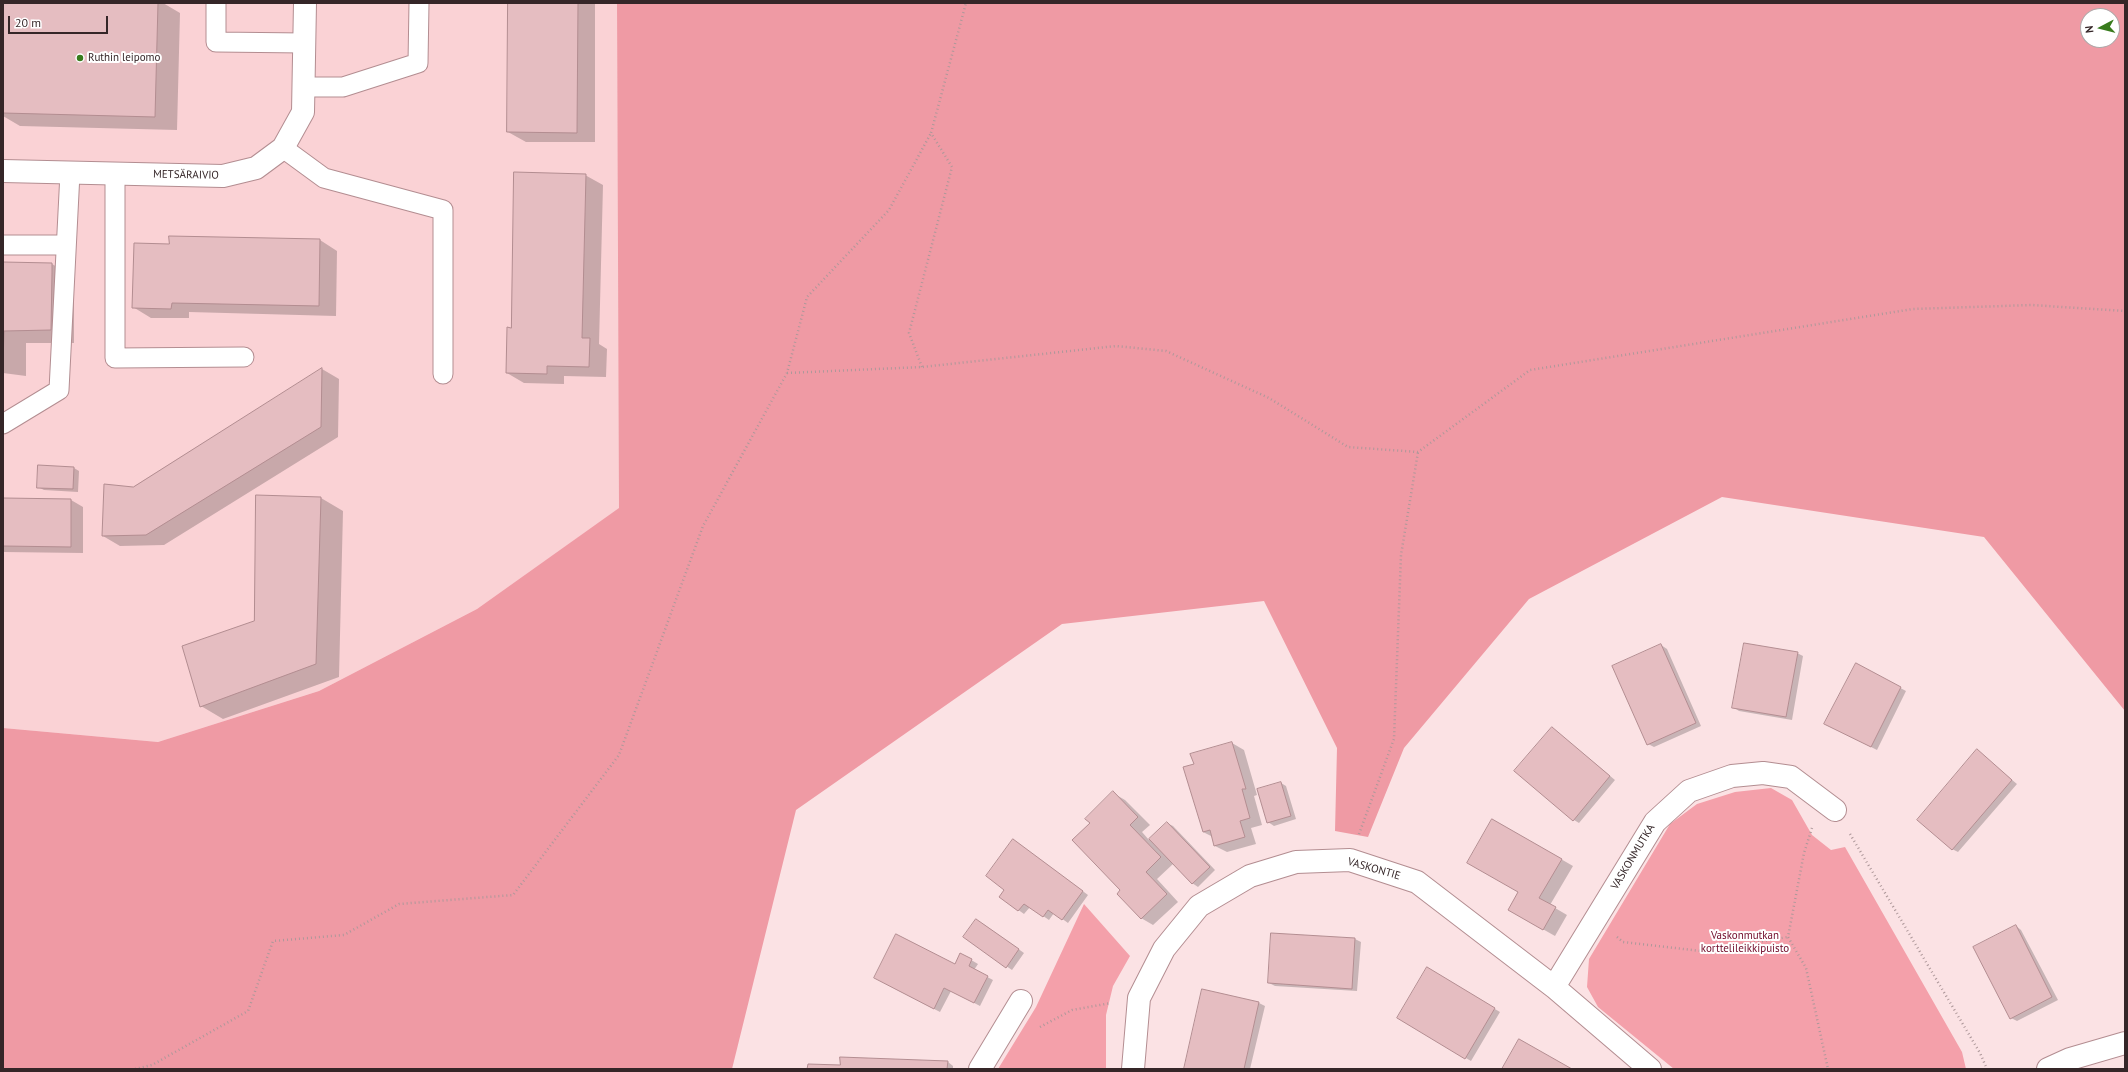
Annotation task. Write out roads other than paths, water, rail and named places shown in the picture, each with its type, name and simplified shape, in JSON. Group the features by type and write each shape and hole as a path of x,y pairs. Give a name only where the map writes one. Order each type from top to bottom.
{"street":[{"name":"METSÄRAIVIO","path":"3,171 223,176 256,168 283,148 303,112 305,3"},
{"name":"VASKONMUTKA","path":"1554,987 1655,822 1689,791 1732,776 1763,773 1791,777 1828,804"},
{"name":"VASKONTIE","path":"1133,1069 1139,998 1164,949 1199,906 1250,876 1296,862 1350,860 1417,882 1554,987 1650,1069"},
{"path":"980,1069 1021,1001"},
{"path":"2048,1069 2070,1059 2125,1043"}],"lane":[{"path":"216,3 216,42 304,43"},
{"path":"303,87 343,88 418,63 419,3"},
{"path":"283,148 324,178 443,210 443,374"},
{"path":"3,424 59,390 70,173"},
{"path":"115,174 114,358 244,357"},
{"path":"3,245 66,245"}],"place":[{"name":"Ruthin leipomo","path":"80,58"}],"park label":[{"name":"Vaskonmutkan korttelileikkipuisto","path":"1745,942"}]}
